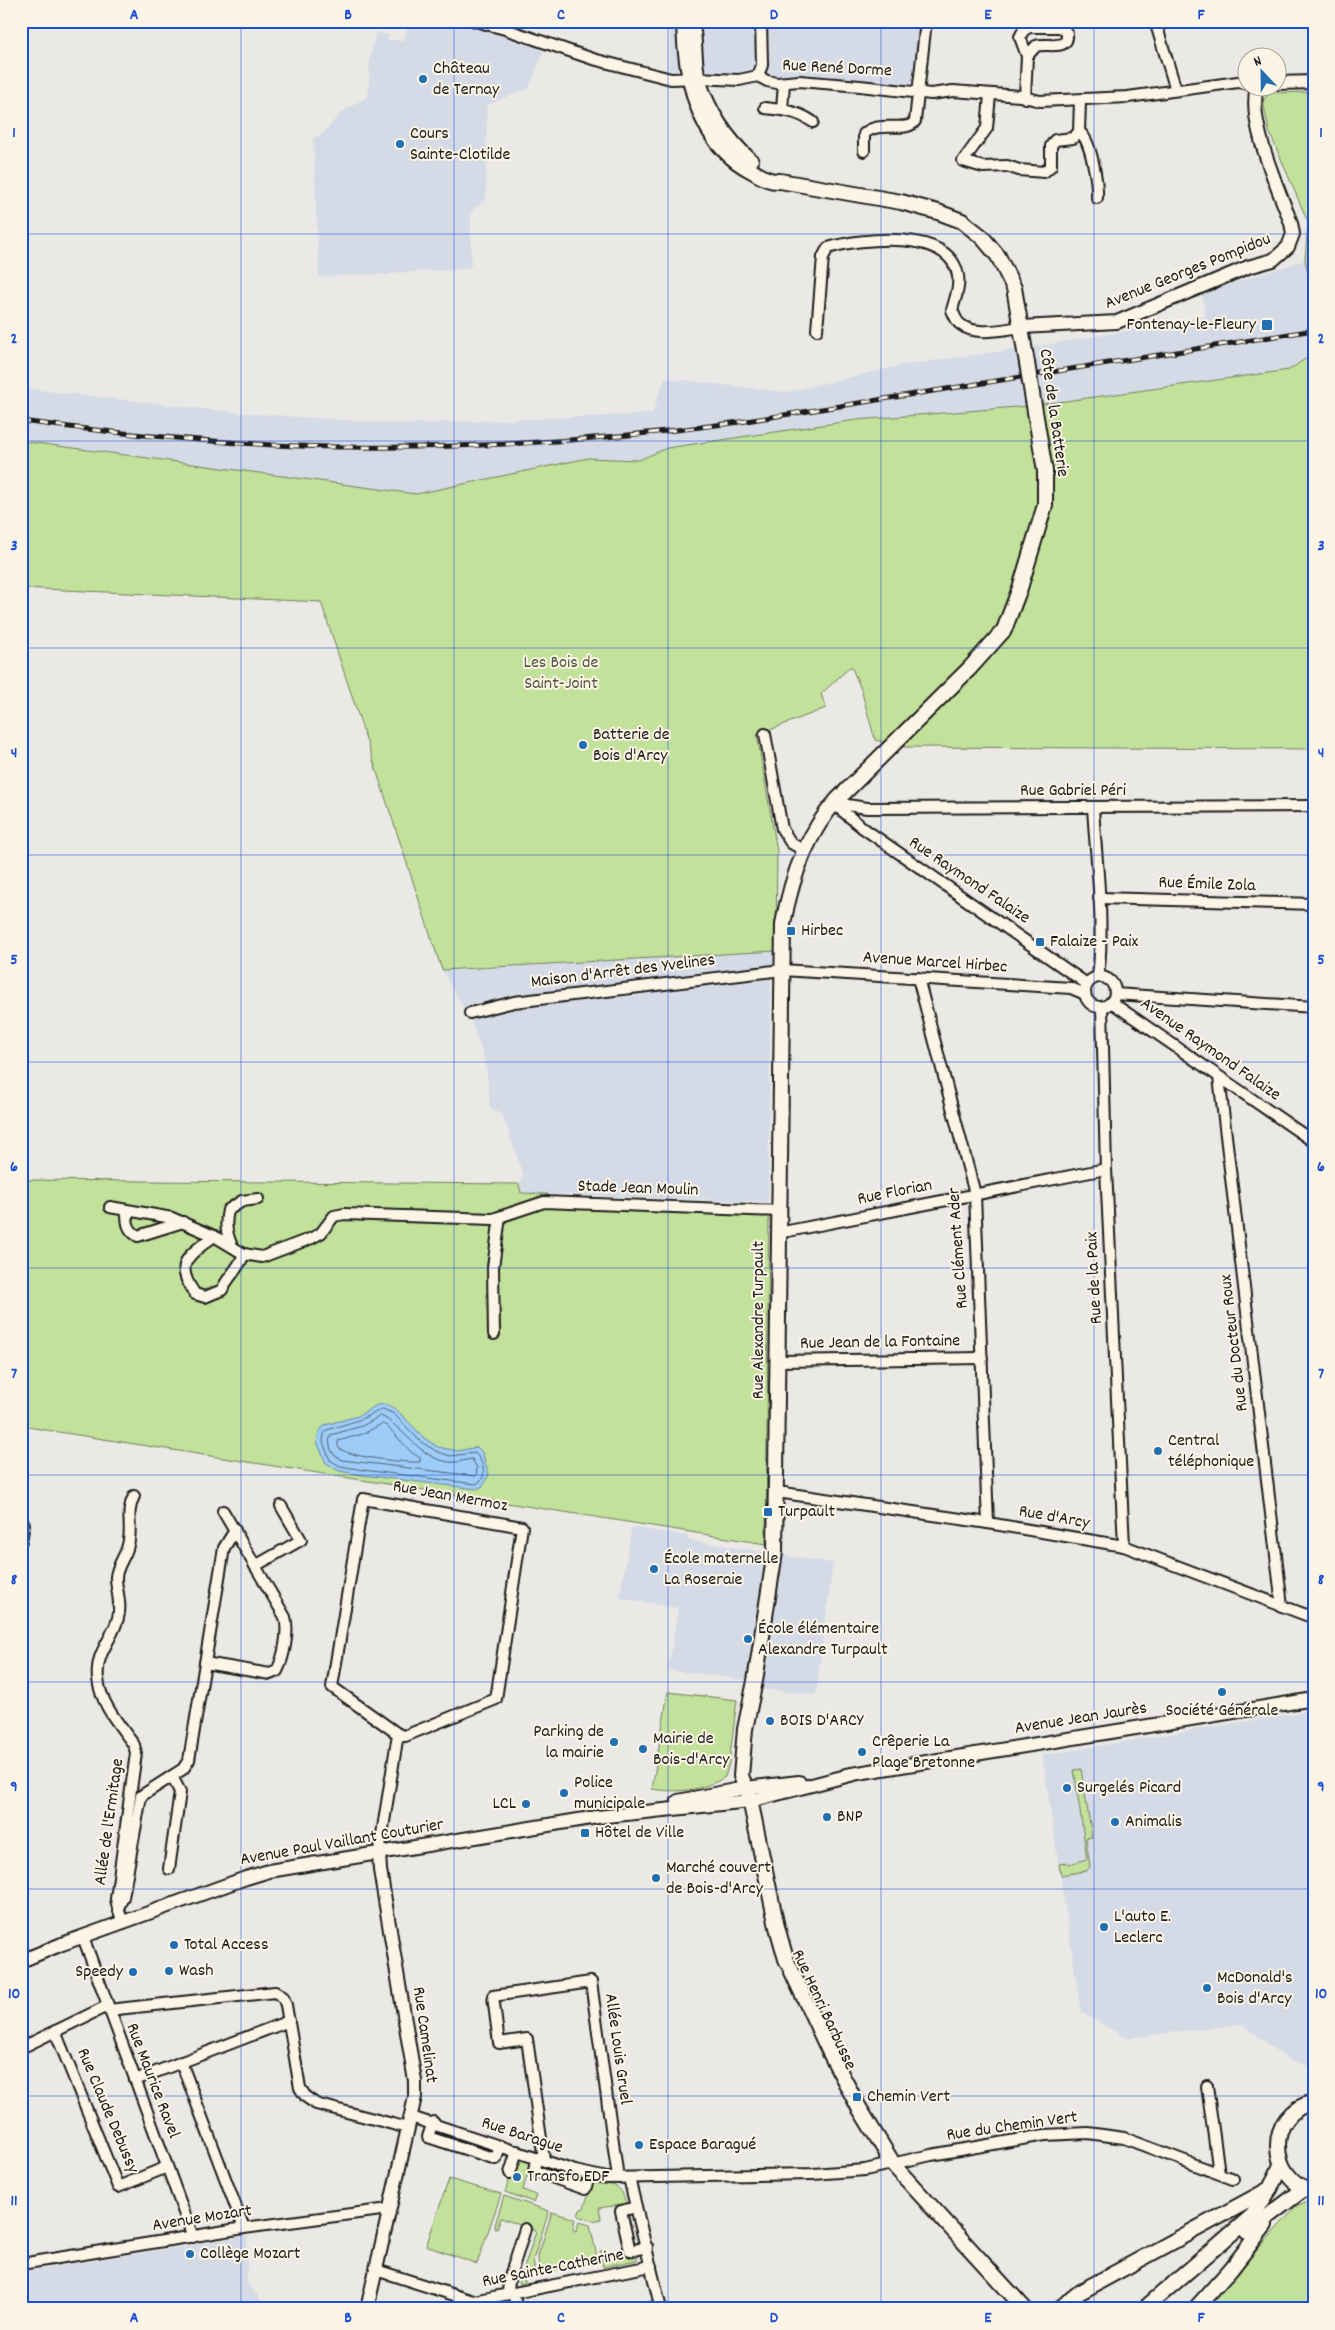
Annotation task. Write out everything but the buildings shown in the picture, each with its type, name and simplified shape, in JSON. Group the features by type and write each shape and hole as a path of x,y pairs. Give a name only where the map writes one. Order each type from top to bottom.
{"main road":[{"path":"684,21 693,78"},
{"path":"693,21 693,78"},
{"name":"Côte de la Batterie","path":"693,78 703,120 715,139 729,155 747,169 772,182 780,181 901,202 938,212 962,222 982,237 998,256 1014,288 1045,471 1045,505 1020,588 1004,630 970,668 856,781"},
{"name":"Rue Alexandre Turpault","path":"748,1794 741,1776 742,1756 776,1552 778,1211 783,924 788,896 805,851 823,816 856,781"},
{"name":"Rue Henri Barbusse","path":"748,1794 760,1854 758,1868 764,1902 778,1961 801,2015 843,2098 868,2138 1022,2306"},
{"path":"1158,2309 1264,2218 1309,2190 1289,2176 1281,2164 1278,2138 1283,2125 1298,2108 1314,2102"},
{"path":"1144,2309 1254,2215 1270,2190 1281,2164"},
{"path":"1059,2309 1080,2292 1270,2190"},
{"path":"1195,2309 1231,2269 1274,2213"},
{"path":"1022,2306 1035,2309"}],"street":[{"name":"Rue René Dorme","path":"475,21 505,29 593,59 671,79 739,80 758,76 767,81 799,81 931,94 953,91 1040,100 1128,97 1238,82"},
{"path":"758,76 762,65 761,21"},
{"path":"864,151 864,134 868,129 886,125 906,127 913,125 916,121 926,21"},
{"path":"1155,21 1176,90"},
{"path":"1026,98 1027,56 1020,37 1025,29 1031,26 1060,26 1066,30 1068,39 1064,43 1059,45 1040,44 1027,56"},
{"path":"782,110 784,82"},
{"path":"1288,83 1314,82"},
{"path":"990,95 987,128 963,161 969,164 989,167 1007,166 1019,170 1044,172 1051,166 1052,146 1055,140 1073,138 1079,132 1080,100"},
{"name":"Avenue Georges Pompidou","path":"1022,327 1117,322 1248,267 1273,260 1288,247 1293,234 1291,223 1263,147 1255,98"},
{"path":"764,108 801,114 813,122"},
{"path":"1079,132 1086,137 1098,184 1098,198"},
{"path":"817,330 823,257 828,248 855,242 888,239 932,246 951,259 958,275 957,293 952,310 958,323 969,329 991,331 1022,327"},
{"path":"765,734 782,829 791,843 805,851"},
{"name":"Rue Gabriel Péri","path":"834,803 868,808 1314,806"},
{"name":"Rue Raymond Falaize","path":"834,803 863,828 1086,989 1092,1006 1109,1001"},
{"path":"1086,989 1098,978 1100,963 1099,898 1093,808"},
{"name":"Rue Émile Zola","path":"1099,898 1314,904"},
{"name":"Avenue Marcel Hirbec","path":"782,970 1086,989"},
{"name":"Maison d'Arrêt des Yvelines","path":"470,1013 514,1002 782,970"},
{"name":"Rue Clément Ader","path":"918,978 975,1194 988,1523"},
{"path":"1098,978 1110,982 1109,1001 1314,1007"},
{"name":"Avenue Raymond Falaize","path":"1109,1001 1129,1012 1314,1142"},
{"name":"Rue de la Paix","path":"1109,1001 1106,1169 1124,1546"},
{"name":"Rue du Docteur Roux","path":"1219,1077 1282,1606"},
{"name":"Rue Florian","path":"778,1233 1106,1169"},
{"path":"232,1247 227,1235 226,1222 228,1210 242,1202 258,1199"},
{"name":"Stade Jean Moulin","path":"110,1207 127,1211 150,1212 183,1222 214,1236 244,1254 262,1257 312,1238 321,1233 334,1216 344,1214 493,1219 544,1202 778,1211"},
{"path":"127,1211 128,1227 138,1236 183,1222"},
{"path":"494,1334 493,1267 500,1217"},
{"path":"214,1236 197,1249 184,1264 183,1274 195,1294 205,1297 222,1290 227,1279 239,1268 244,1254"},
{"name":"Rue Jean de la Fontaine","path":"778,1361 982,1358"},
{"name":"Rue d'Arcy","path":"777,1492 988,1523 1124,1546 1314,1618"},
{"name":"Allée de l'Ermitage","path":"123,1923 116,1899 136,1753 134,1745 113,1718 100,1690 98,1662 103,1646 118,1616 120,1606 116,1575 129,1543 129,1506 134,1496"},
{"name":"Rue Jean Mermoz","path":"363,1499 522,1527 496,1699 406,1736 398,1734 332,1687 363,1499"},
{"path":"255,1566 301,1540 281,1506"},
{"path":"206,1664 270,1674 277,1671 281,1664 287,1624 286,1617 223,1511"},
{"path":"21,1524 24,1524 21,1541"},
{"path":"118,1908 123,1897 141,1796 184,1769 189,1760 224,1548 235,1530"},
{"name":"Avenue Jean Jaurès","path":"748,1794 854,1774 1314,1699"},
{"path":"379,1853 398,1734"},
{"path":"169,1869 180,1792 172,1776"},
{"name":"Avenue Paul Vaillant Couturier","path":"21,1961 269,1871 748,1794"},
{"name":"Rue Camelinat","path":"368,2309 415,2097 415,2081 380,1870 379,1853"},
{"name":"Rue Maurice Ravel","path":"83,1937 193,2237"},
{"name":"Allée Louis Gruel","path":"540,2159 527,2039 499,2043 493,1996 591,1982 618,2178"},
{"name":"Rue Barague","path":"21,2048 108,2008 275,1992 283,1997 289,2021 298,2078 306,2097 316,2104 409,2122 433,2122 540,2159 590,2174 618,2178 813,2174 894,2165"},
{"path":"135,2080 289,2021"},
{"name":"Rue Claude Debussy","path":"55,2031 118,2186 167,2167"},
{"path":"181,2062 244,2228"},
{"path":"1207,2086 1219,2173"},
{"path":"433,2122 428,2137 496,2159 500,2146"},
{"name":"Rue du Chemin Vert","path":"894,2165 931,2155 1044,2135 1088,2133 1124,2138 1233,2179"},
{"path":"510,2173 517,2152"},
{"path":"540,2159 534,2171 585,2188 590,2174"},
{"path":"629,2178 660,2307 645,2309"},
{"path":"636,2207 621,2211 630,2251 647,2247"},
{"name":"Avenue Mozart","path":"21,2264 244,2228 389,2209"},
{"path":"517,2309 511,2293 510,2280 526,2229"},
{"name":"Rue Sainte-Catherine","path":"376,2270 473,2301 651,2266"}],"shaded area":[{"name":"Cours Sainte-Clotilde","path":"409,21 451,21 481,28 544,50 529,88 487,105 486,199 471,212 471,265 467,269 392,273 389,275 319,277 313,138 322,134 342,112 368,96 370,58 376,33 389,35 388,40 404,40"},
{"path":"671,21 922,21 916,78 910,85 668,71"},
{"path":"1305,260 1314,300 1314,353 1289,370 1029,406 856,420 667,448 639,460 588,459 415,494 21,441 21,388 231,412 399,424 652,414 665,378 786,392 903,365 1045,345 1205,317 1202,293"},
{"path":"776,951 771,978 768,1202 521,1193 519,1184 523,1175 503,1116 490,1107 486,1065 473,1025 442,970"},
{"name":"École élémentaire Alexandre Turpault","path":"632,1527 688,1536 688,1540 833,1563 816,1695 761,1689 761,1682 668,1670 678,1608 619,1598"},
{"path":"1314,1710 1314,2067 1290,2061 1242,2024 1126,2038 1081,2012 1042,1755"},
{"name":"Collège Mozart","path":"247,2236 247,2284 260,2298 260,2309 21,2309 21,2272"}],"green space":[{"path":"1314,92 1314,300 1305,260 1308,222 1269,131 1263,101 1265,98 1288,98 1288,93"},
{"name":"Les Bois de Saint-Joint","path":"1314,353 1314,749 902,747 875,740 861,689 851,666 821,694 826,708 757,735 777,851 776,951 442,970 321,602 21,588 21,441 416,494 588,458 639,460 667,448 856,420 1029,406 1289,370"},
{"path":"21,1180 519,1184 521,1193 548,1194 548,1207 769,1216 766,1544 21,1426"},
{"path":"668,1692 737,1700 729,1763 725,1777 716,1782 689,1790 652,1789"},
{"path":"1081,1769 1092,1837 1086,1838 1090,1867 1086,1871 1061,1875 1059,1864 1069,1864 1087,1859 1074,1770"},
{"path":"517,2158 531,2162 523,2190 536,2195 533,2202 505,2192"},
{"path":"449,2179 501,2194 477,2264 426,2246"},
{"path":"592,2183 615,2186 621,2192 626,2204 599,2208 601,2219 593,2221 578,2216 580,2210 584,2208"},
{"path":"504,2196 549,2211 533,2260 535,2274 524,2277 525,2283 519,2284 536,2231 501,2218 497,2228 494,2228"},
{"path":"1314,2201 1314,2309 1204,2309 1296,2207"},
{"path":"552,2212 575,2219 573,2230 576,2231 579,2222 590,2225 598,2261 539,2273 538,2256"},
{"path":"605,2250 607,2261 637,2254 637,2260 603,2267 600,2251"}],"water":[{"path":"385,1404 396,1409 424,1438 438,1447 458,1451 477,1447 482,1452 489,1474 483,1486 477,1489 362,1475 339,1471 326,1463 317,1442 319,1431 325,1425 358,1416 377,1405"}],"railway":[{"path":"21,421 183,439 304,446 394,447 543,442 642,434 740,422 1314,330"}],"place":[{"name":"Château de Ternay","path":"423,79"},
{"name":"Cours Sainte-Clotilde","path":"400,144"},
{"name":"Fontenay-le-Fleury","path":"1267,325"},
{"name":"Batterie de Bois d'Arcy","path":"583,745"},
{"name":"Hirbec","path":"791,931"},
{"name":"Falaize - Paix","path":"1040,942"},
{"name":"Central téléphonique","path":"1158,1451"},
{"name":"Turpault","path":"768,1512"},
{"name":"École maternelle La Roseraie","path":"654,1569"},
{"name":"École élémentaire Alexandre Turpault","path":"748,1639"},
{"name":"Société Générale","path":"1222,1692"},
{"name":"BOIS D'ARCY","path":"770,1721"},
{"name":"Parking de la mairie","path":"614,1742"},
{"name":"Mairie de Bois-d'Arcy","path":"643,1749"},
{"name":"Crêperie La Plage Bretonne","path":"862,1752"},
{"name":"Surgelés Picard","path":"1067,1788"},
{"name":"Police municipale","path":"564,1793"},
{"name":"LCL","path":"526,1804"},
{"name":"BNP","path":"827,1817"},
{"name":"Animalis","path":"1115,1822"},
{"name":"Hôtel de Ville","path":"585,1833"},
{"name":"Marché couvert de Bois-d'Arcy","path":"656,1878"},
{"name":"L'auto E. Leclerc","path":"1104,1927"},
{"name":"Total Access","path":"174,1945"},
{"name":"Wash","path":"169,1971"},
{"name":"Speedy","path":"133,1972"},
{"name":"McDonald's Bois d'Arcy","path":"1207,1988"},
{"name":"Chemin Vert","path":"857,2097"},
{"name":"Espace Baragué","path":"639,2145"},
{"name":"Transfo EDF","path":"517,2177"},
{"name":"Collège Mozart","path":"190,2254"}]}
